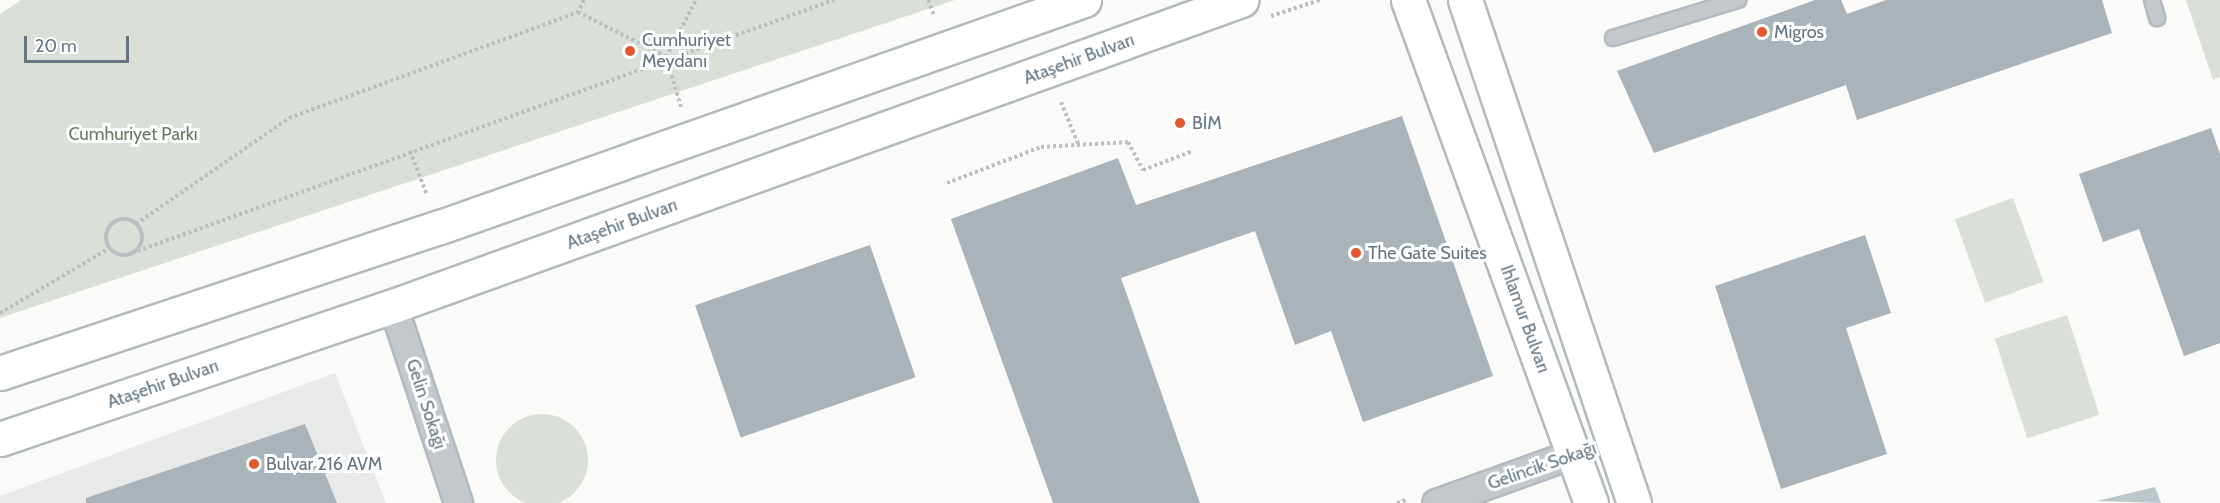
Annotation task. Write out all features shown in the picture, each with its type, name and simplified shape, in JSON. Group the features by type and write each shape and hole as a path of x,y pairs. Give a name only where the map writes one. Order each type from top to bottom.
{"main road":[{"path":"0,374 440,227 1084,0"},
{"name":"Ataşehir Bulvarı","path":"0,439 393,306 1241,0"},
{"name":"Ihlamur Bulvarı","path":"1408,0 1575,453 1591,503"},
{"path":"1465,0 1634,503"},
{"name":"Gelincik Sokağı","path":"1575,453 1614,441"}],"street":[{"name":"Gelin Sokağı","path":"393,306 458,503"},
{"name":"Gelincik Sokağı","path":"1436,503 1575,453"}],"lane":[{"path":"1613,38 1738,0"},
{"path":"2152,0 2157,18"}],"path":[{"path":"136,224 289,118 578,12 584,0"},
{"path":"690,137 666,57 696,0"},
{"path":"0,313 110,248 132,253 666,57 834,0"},
{"path":"578,12 666,57"},
{"path":"1048,70 1079,146"},
{"path":"947,183 1041,147 1128,142 1143,170 1192,151"},
{"path":"410,151 440,227"},
{"path":"110,248 110,225 120,219 136,224"},
{"path":"132,253 141,240 136,224"}],"shaded area":[{"path":"335,373 386,503 0,503 0,496"},
{"path":"2155,487 2161,503 2097,501"}],"green space":[{"name":"Cumhuriyet Parkı","path":"21,0 955,0 0,318 0,14"},
{"path":"2186,0 2220,0 2220,77 2213,80"},
{"path":"2013,198 2043,282 1985,303 1955,219"},
{"path":"2067,315 2099,415 2027,438 1995,338"},
{"path":"542,414 560,417 575,427 585,442 588,460 585,478 575,493 560,503 542,506 524,503 509,493 499,478 496,460 499,442 509,427 524,417"}],"building":[{"path":"1815,0 1841,0 1847,14 1886,0 2102,0 2112,33 1857,120 1846,85 1654,153 1617,71"},
{"path":"1402,116 1493,376 1363,422 1331,331 1295,345 1255,231 1121,278 1200,503 1053,503 951,219 1118,158 1136,205"},
{"path":"2211,128 2220,154 2220,343 2184,356 2139,229 2103,242 2079,174"},
{"path":"1865,235 1891,313 1846,328 1887,454 1781,489 1715,286"},
{"path":"870,245 916,377 741,438 695,305"},
{"name":"Bulvar 216 AVM","path":"305,424 337,503 86,503 86,498"}],"place":[{"name":"Migros","path":"1762,32"},
{"name":"Cumhuriyet Meydanı","path":"630,51"},
{"name":"BİM","path":"1180,123"},
{"name":"The Gate Suites","path":"1356,253"},
{"name":"Bulvar 216 AVM","path":"254,464"}]}
